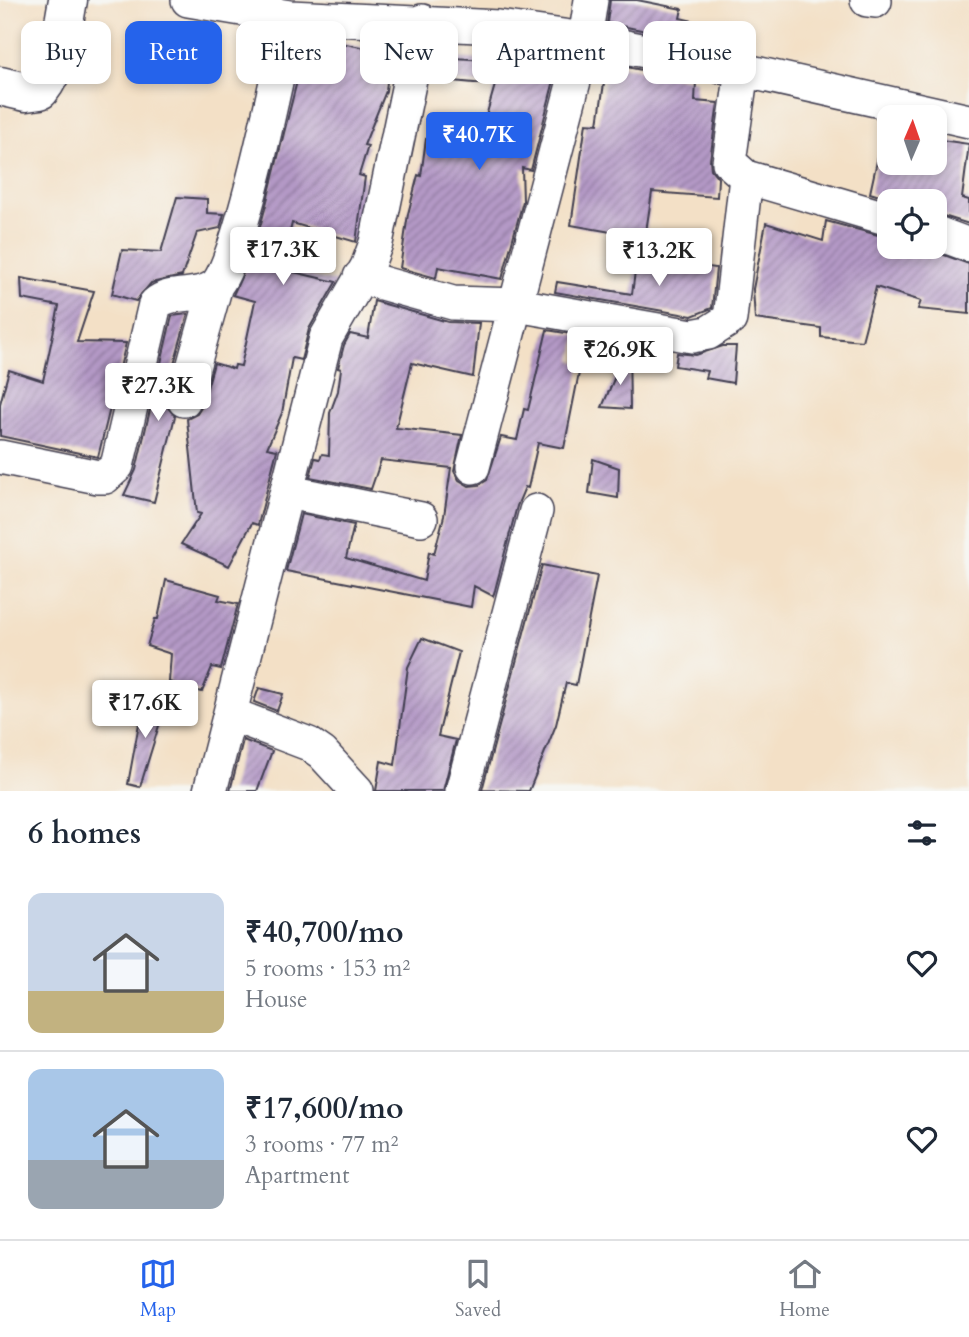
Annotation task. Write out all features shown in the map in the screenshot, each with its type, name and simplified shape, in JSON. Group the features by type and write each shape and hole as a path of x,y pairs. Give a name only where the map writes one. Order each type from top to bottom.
{"main road":[{"path":"0,86 26,92 40,90 50,77 56,62 68,0"}],"street":[{"path":"188,0 422,21"},
{"path":"588,21 591,0"},
{"path":"0,457 98,477 111,473 117,467 155,304 172,295 193,295 216,285 224,276 300,11"},
{"path":"756,73 969,121"},
{"path":"210,791 289,492 326,338 376,243 409,84"},
{"path":"473,467 573,84"},
{"path":"740,84 729,162 746,177 877,215"},
{"path":"360,277 453,303 517,305 692,336 708,333 730,319 746,177"},
{"path":"947,237 969,245"},
{"path":"184,400 216,285"},
{"path":"289,492 421,519"},
{"path":"462,791 536,511"},
{"path":"230,714 309,744 322,753 357,791"}],"building":[{"path":"610,0 637,0 682,9 680,18 693,21 643,21 643,30 629,27 629,21 607,21"},
{"path":"346,44 360,47 360,84 387,84 364,145 368,146 359,175 365,177 356,242 292,223 281,269 336,282 309,329 301,360 292,358 282,413 267,448 277,450 258,525 252,523 229,566 181,544 201,514 197,513 187,419 197,414 202,406 214,363 234,369 235,365 241,366 255,301 233,295 254,249 296,84 346,84"},
{"path":"458,58 472,59 472,83 458,81"},
{"path":"629,67 643,70 643,84 696,84 695,101 718,103 710,160 711,169 718,178 717,197 652,192 645,238 571,225 586,123 598,124 604,84 629,84"},
{"path":"484,84 553,84 531,170 522,168 523,201 502,279 438,267 436,278 400,268 408,214 418,175 421,176 426,139 438,141 440,123 483,127 495,85"},
{"path":"947,141 969,144 962,198 969,200 969,224 947,217 947,189 877,189 877,195 870,193 877,161 877,175 947,175"},
{"path":"177,197 207,199 207,213 224,214 220,228 197,233 182,276 151,283 136,301 112,294 122,250 161,252"},
{"path":"826,221 877,235 877,259 947,259 947,256 969,264 969,314 918,309 921,301 876,287 862,341 821,337 821,328 755,319 753,289 766,223 823,241"},
{"path":"637,257 716,268 712,308 692,316 555,292 557,282 632,294"},
{"path":"21,278 94,291 77,342 126,343 98,457 0,436 0,404 9,370 43,381 59,306 22,299"},
{"path":"374,301 448,322 479,323 473,377 412,363 396,428 462,435 454,471 459,480 469,486 479,485 487,480 501,437 517,440 524,409 528,410 547,330 577,335 572,361 581,363 564,448 538,443 528,488 525,487 517,506 493,596 474,586 471,607 286,571 301,514 354,525 346,558 424,581 429,552 434,554 444,516 451,468 381,460 371,489 310,477 315,458 320,459 322,454 329,455 330,413 338,391 341,369 338,368 344,345 350,334 368,338"},
{"path":"188,314 165,395 166,405 175,416 154,502 124,495 136,470 172,316"},
{"path":"629,344 630,409 602,407"},
{"path":"723,346 736,346 733,383 705,378 707,371 675,366 677,353 696,355"},
{"path":"593,459 619,468 618,498 589,493"},
{"path":"542,565 597,576 576,685 566,683 556,725 529,791 482,790"},
{"path":"166,580 220,595 218,600 238,604 221,669 212,667 202,692 169,682 171,654 147,646 155,619 158,619"},
{"path":"422,638 459,652 438,736 456,740 443,791 376,791 381,761 395,765 408,667"},
{"path":"259,688 283,694 277,711 254,702"},
{"path":"143,702 166,703 140,787 128,784"},
{"path":"243,740 272,751 257,791 230,791"}]}
